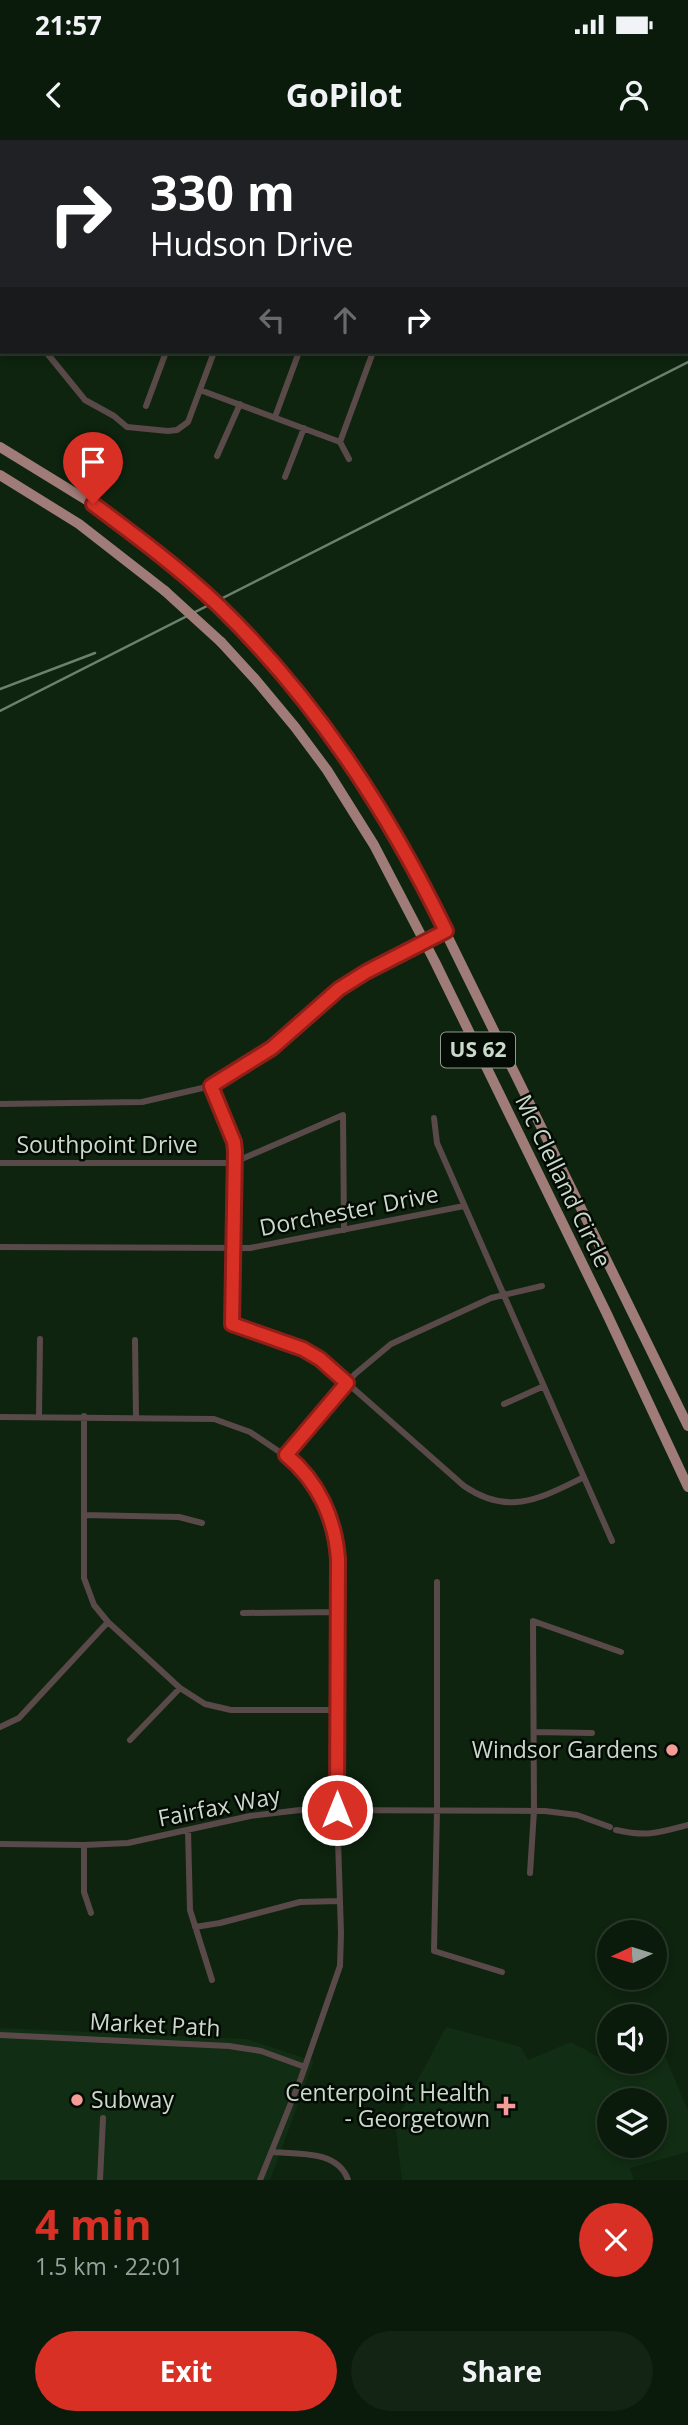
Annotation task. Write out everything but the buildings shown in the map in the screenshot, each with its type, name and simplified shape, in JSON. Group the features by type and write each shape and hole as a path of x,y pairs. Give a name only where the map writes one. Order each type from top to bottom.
{"highway":[{"name":"Mc Clelland Circle","path":"0,447 85,499 189,579 243,631 313,710 356,771 410,860 446,931 688,1426"},
{"name":"Mc Clelland Circle","path":"0,475 70,517 165,591 221,642 289,718 327,770 374,845 425,942 688,1487"}],"street":[{"path":"48,354 85,400 114,416 127,427 145,430 177,430 188,422 213,354"},
{"path":"146,406 165,354"},
{"path":"275,418 298,354"},
{"path":"340,442 372,354"},
{"path":"200,390 340,442 349,459"},
{"path":"217,456 240,404"},
{"path":"285,477 304,428"},
{"path":"0,1104 142,1102 211,1086 272,1048 339,989 446,931"},
{"path":"211,1086 234,1142 235,1248 232,1324 303,1349 320,1359 477,1495 501,1503 524,1502 546,1496 584,1477"},
{"name":"Southpoint Drive","path":"0,1163 226,1163 343,1115 344,1230"},
{"path":"434,1118 437,1143 464,1206"},
{"name":"Dorchester Drive","path":"0,1247 250,1248 464,1206 612,1541"},
{"path":"286,1455 355,1374 391,1344 491,1298 542,1286"},
{"path":"39,1416 40,1339"},
{"path":"135,1340 135,1417"},
{"path":"504,1404 544,1386"},
{"path":"0,1416 214,1419 250,1432 286,1455 305,1474 328,1510 337,1539 340,1966 305,2067 260,2180"},
{"path":"83,1416 84,1578 94,1605 108,1622 180,1688 205,1704 231,1710 338,1710"},
{"path":"84,1515 179,1517 202,1523"},
{"path":"437,1582 434,1951 502,1972"},
{"path":"243,1613 338,1612"},
{"path":"530,1873 534,1811 533,1621 621,1652"},
{"path":"0,1727 19,1718 108,1622"},
{"path":"130,1741 180,1688"},
{"path":"534,1732 592,1733"},
{"name":"Fairfax Way","path":"0,1844 128,1843 250,1816 300,1810 534,1811 577,1815 639,1835 654,1835 688,1825"},
{"path":"188,1830 190,1910 212,1980"},
{"path":"84,1845 84,1892 91,1913"},
{"path":"195,1927 300,1902 340,1901"},
{"name":"Market Path","path":"0,2035 229,2046 261,2051 305,2067"},
{"path":"100,2180 103,2118"},
{"path":"272,2152 325,2158 338,2164 348,2180"}],"shaded area":[{"name":"Centerpoint Health - Georgetown","path":"446,2027 521,2047 528,2060 571,2042 597,2056 597,2074 667,2074 667,2061 688,2111 688,2152 667,2158 667,2088 597,2088 597,2158 666,2158 630,2168 634,2180 402,2180 395,2123"},
{"path":"0,2028 246,2039 314,2061 270,2180 0,2180"}],"railway":[{"path":"0,711 688,362"},
{"path":"0,689 95,653"}],"place":[{"name":"Windsor Gardens","path":"672,1750"},
{"name":"Subway","path":"77,2100"},
{"name":"Centerpoint Health - Georgetown","path":"506,2106"}],"route":[{"path":"93,504 189,579 268,657 292,685 326,728 376,802 410,860 446,931 339,989 272,1048 211,1086 234,1142 235,1151 232,1324 303,1349 320,1359 347,1383 286,1455 305,1474 319,1494 328,1510 337,1539 337,1810"}]}
